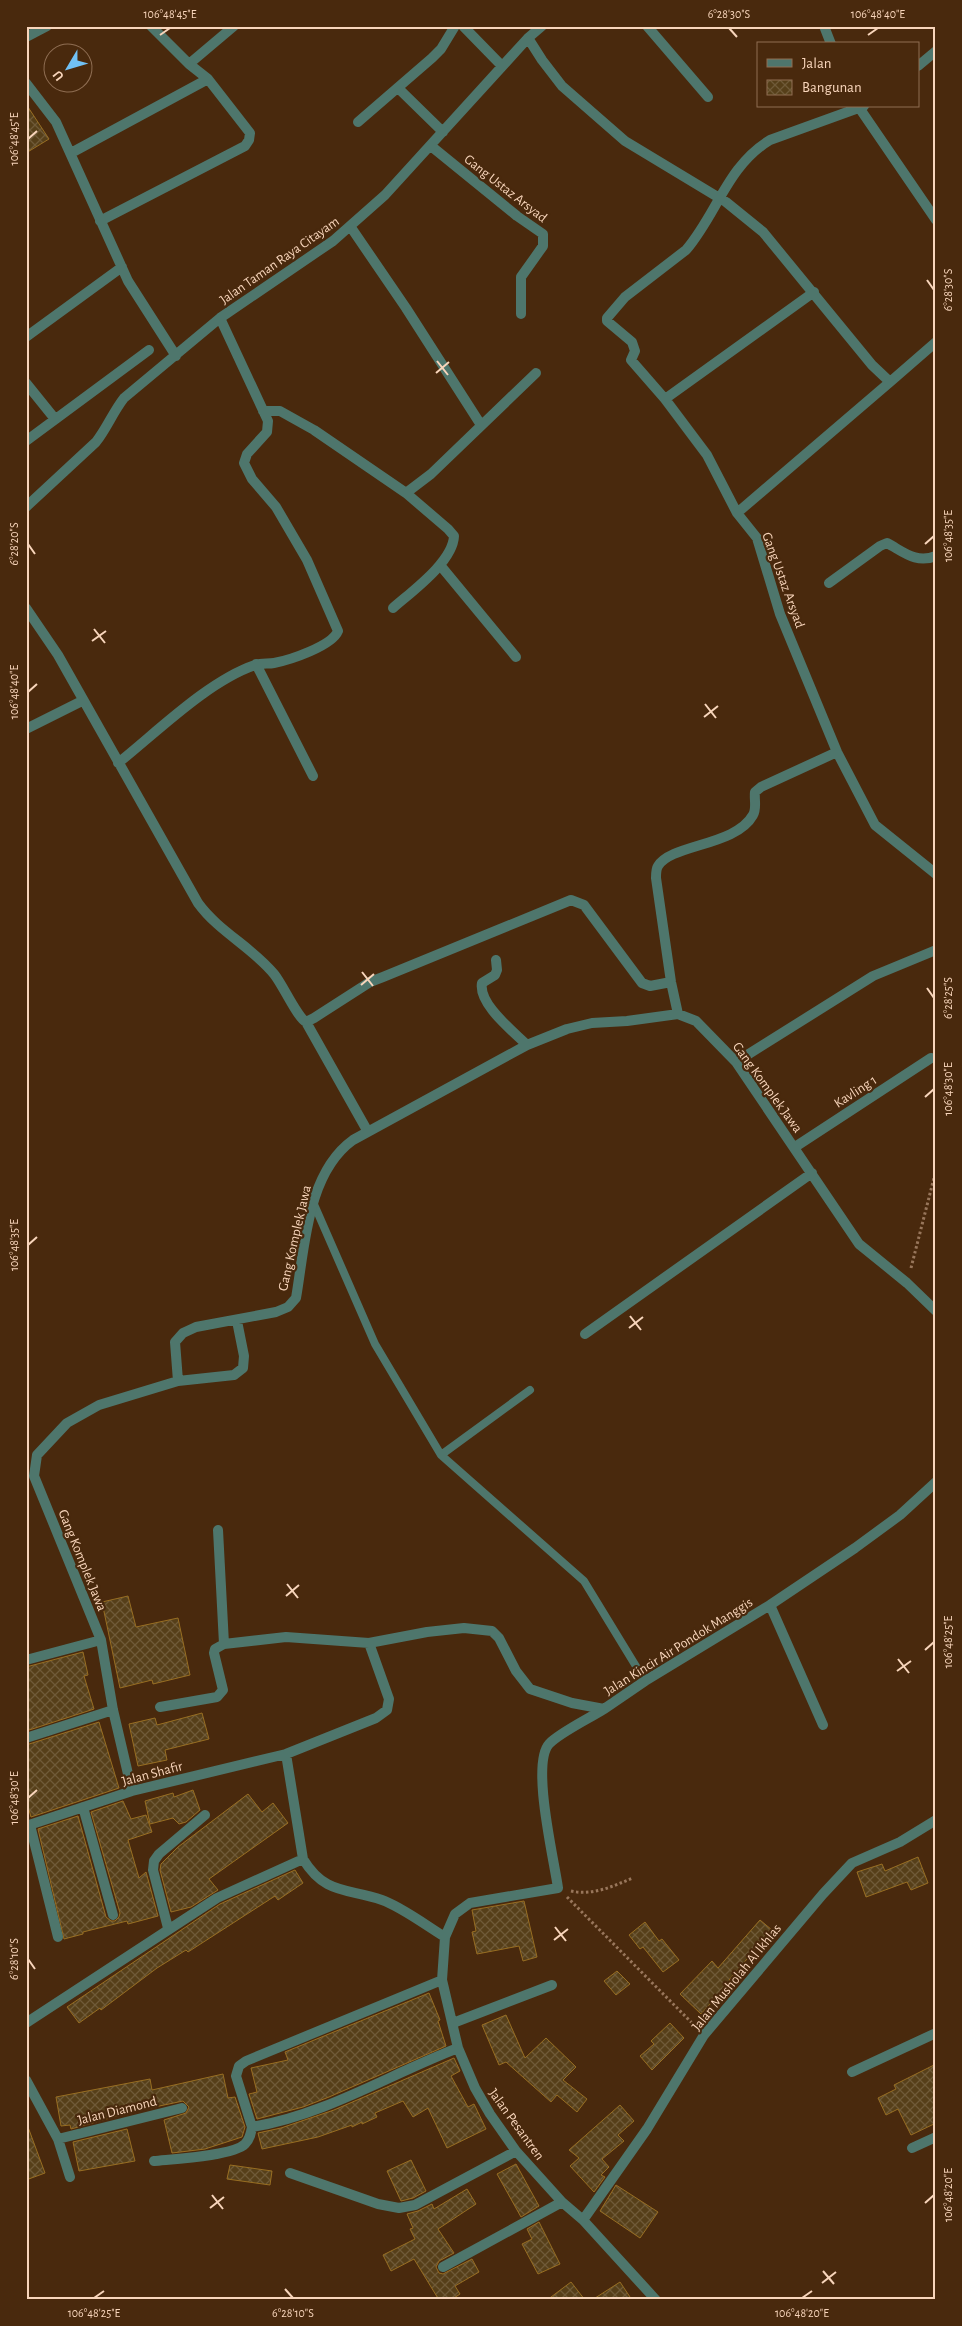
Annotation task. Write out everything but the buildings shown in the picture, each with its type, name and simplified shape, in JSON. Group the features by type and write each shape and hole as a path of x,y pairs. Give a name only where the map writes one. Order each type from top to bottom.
{"street":[{"path":"26,36 47,26"},
{"path":"100,221 245,146 249,140 250,133 208,79 189,64 151,26"},
{"path":"189,64 234,26"},
{"path":"358,122 441,49 455,26"},
{"path":"463,26 502,66"},
{"name":"Jalan Taman Raya Citayam","path":"26,507 96,442 105,431 117,407 124,398 220,318 333,241 385,196 502,66 542,26"},
{"path":"647,26 708,97"},
{"path":"824,26 830,42"},
{"path":"528,38 562,86 625,141 719,198 763,232 872,365 890,382"},
{"path":"920,64 936,51"},
{"path":"71,153 208,79"},
{"path":"26,83 56,122 128,281 176,356"},
{"path":"398,88 443,132"},
{"path":"719,198 723,189 740,166 756,148 770,140 858,108"},
{"path":"862,108 936,220"},
{"name":"Gang Ustaz Arsyad","path":"431,146 517,216 543,234 543,246 521,277 521,314"},
{"name":"Gang Ustaz Arsyad","path":"719,198 686,250 625,297 607,318 608,324 632,342 635,351 631,360 665,399 710,459 737,513 757,538 780,614 837,752 875,825 936,874"},
{"path":"350,226 406,308 481,425"},
{"path":"26,337 122,268"},
{"path":"665,399 814,292"},
{"path":"118,763 215,685 256,664 273,664 299,656 334,637 338,631 307,560 276,507 246,471 244,463 247,454 267,432 268,421 220,318"},
{"path":"737,513 936,342"},
{"path":"26,441 149,350"},
{"path":"406,493 430,474 536,373"},
{"path":"26,383 55,419"},
{"path":"263,412 280,411 314,430 406,493 454,536 447,556 440,565 393,608"},
{"path":"829,583 880,546 887,543 914,559 929,559 936,556"},
{"path":"440,565 516,657"},
{"path":"26,608 58,655 82,701 198,903 216,923 273,973 301,1019 306,1022 368,1132"},
{"path":"256,664 314,776"},
{"path":"26,729 82,701"},
{"path":"678,1014 671,982 656,878 658,866 666,859 736,831 753,816 756,792 761,787 837,752"},
{"path":"306,1022 370,982 571,900 584,905 642,982 650,986 671,982"},
{"path":"736,1062 873,976 936,950"},
{"path":"496,960 498,970 482,983 483,996 493,1012 527,1045"},
{"name":"Gang Komplek Jawa","path":"132,1791 113,1710 101,1640 34,1476 37,1455 67,1423 99,1405 178,1381 175,1342 183,1333 196,1328 276,1312 288,1307 296,1298 313,1202 330,1162 340,1150 368,1132 527,1045 580,1025 678,1014 696,1021 736,1062 859,1244 936,1311"},
{"name":"Kavling 1","path":"795,1147 931,1058"},
{"path":"585,1334 812,1173"},
{"path":"178,1381 234,1375 244,1368 244,1356 237,1321"},
{"name":"Jalan Kincir Air Pondok Manggis","path":"369,1643 426,1632 464,1628 492,1631 499,1638 516,1671 530,1689 572,1703 604,1709 645,1681 770,1605 900,1516 936,1482"},
{"path":"218,1530 224,1644"},
{"path":"770,1605 823,1725"},
{"path":"160,1707 218,1697 223,1690 214,1653 215,1649 224,1644 286,1637 369,1643 389,1699 387,1710 376,1718 286,1754 303,1859 311,1872 324,1884 336,1890 383,1900 445,1937"},
{"path":"26,1660 101,1640"},
{"path":"558,1888 542,1784 544,1752 550,1743 604,1709"},
{"path":"26,1738 113,1710"},
{"name":"Jalan Shafir","path":"28,1825 132,1791 286,1754"},
{"path":"83,1807 112,1915"},
{"path":"168,1928 153,1870 154,1861 159,1854 205,1815"},
{"name":"Jalan Musholah Al Ikhlas","path":"583,2220 647,2129 704,2035 823,1894 852,1863 900,1842 936,1820"},
{"path":"28,1825 58,1937"},
{"path":"26,2023 168,1928 217,1898 303,1859"},
{"name":"Jalan Pesantren","path":"558,1888 470,1904 455,1914 445,1937 442,1980 458,2048 475,2088 490,2114 516,2151 562,2202 583,2220 656,2300"},
{"path":"154,2162 201,2156 242,2147 250,2138 252,2126 236,2076 239,2066 246,2061 442,1980"},
{"path":"453,2023 552,1985"},
{"path":"852,2072 936,2033"},
{"path":"252,2126 267,2124 338,2102 418,2063 458,2048"},
{"path":"26,2080 58,2139 70,2177"},
{"name":"Jalan Diamond","path":"58,2139 182,2108"},
{"path":"912,2148 936,2137"},
{"path":"290,2173 378,2204 399,2208 415,2205 516,2151"},
{"path":"443,2267 562,2202"}],"lane":[{"path":"313,1202 375,1344 441,1455 584,1581 645,1681"},
{"path":"441,1455 530,1390"}],"path":[{"path":"907,1284 936,1170"},
{"path":"558,1888 580,1893 600,1891 633,1878"},
{"path":"558,1888 704,2035"}]}
